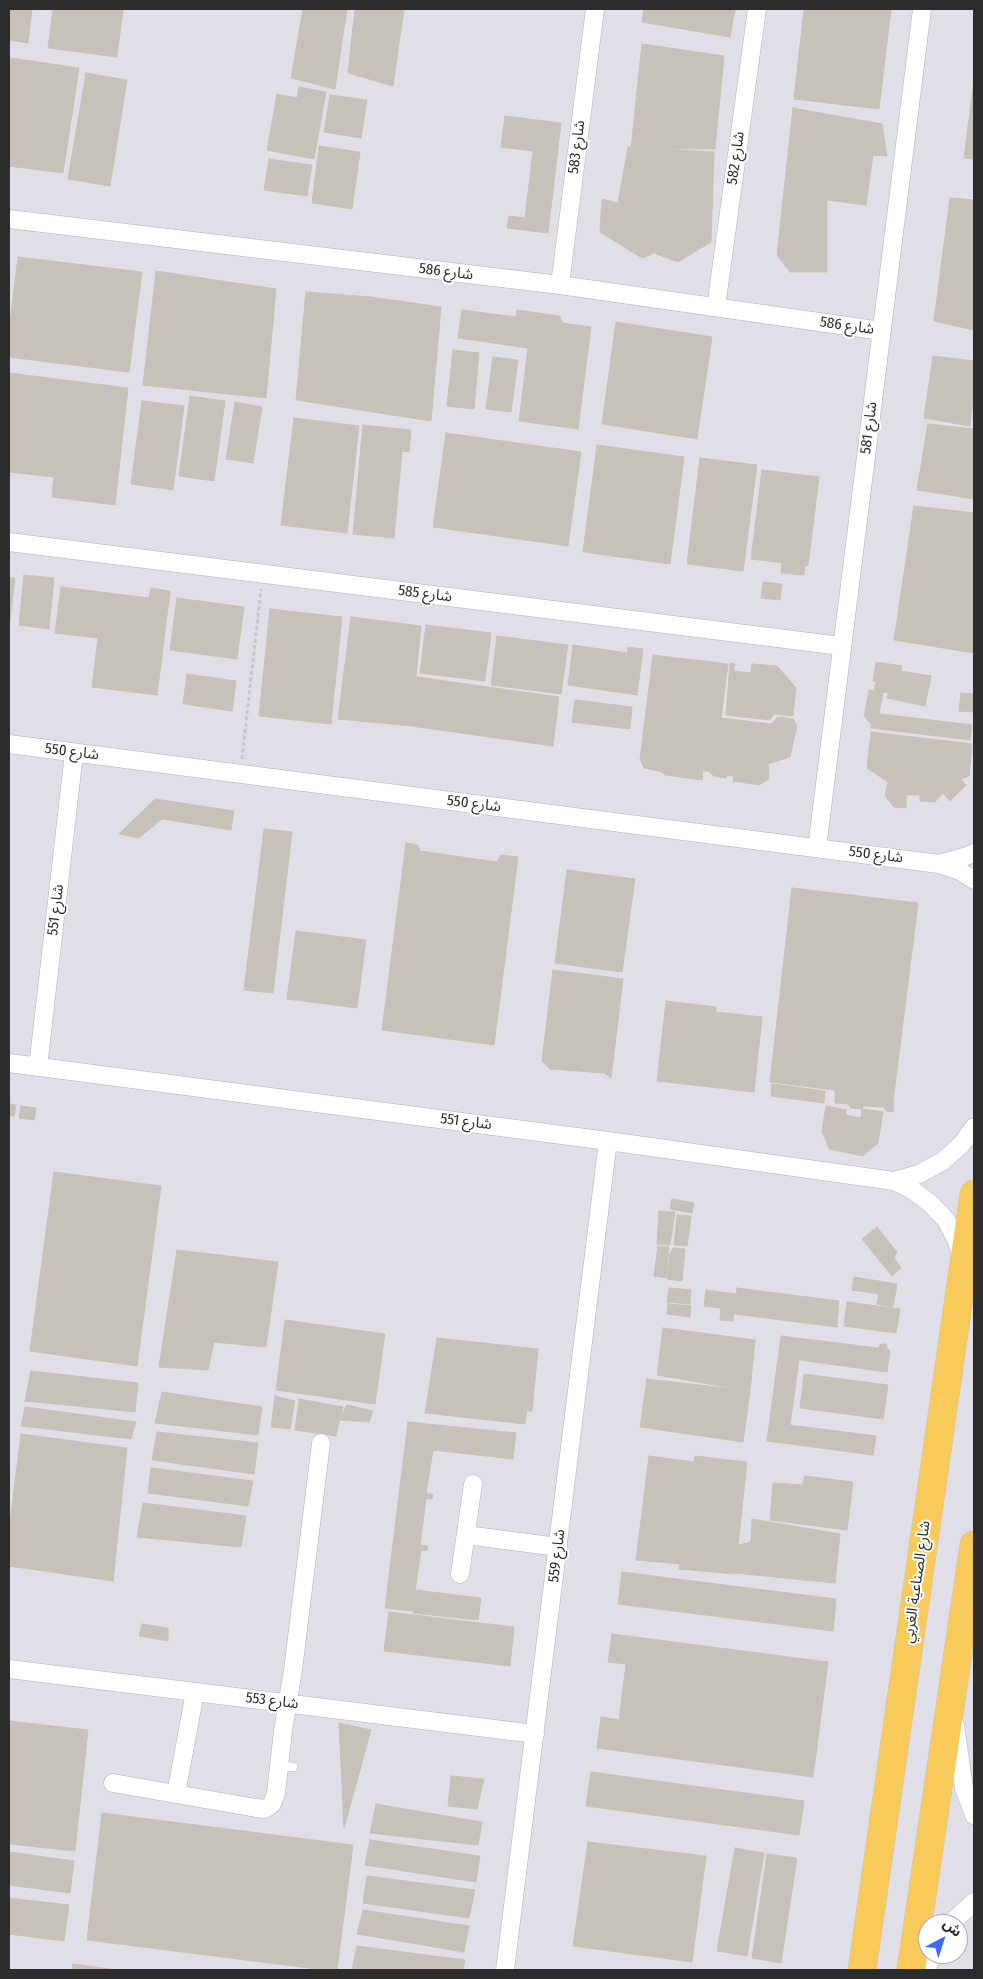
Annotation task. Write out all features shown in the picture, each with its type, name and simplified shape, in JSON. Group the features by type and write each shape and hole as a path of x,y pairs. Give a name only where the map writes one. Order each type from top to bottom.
{"main road":[{"name":"شارع الصناعية الغربي","path":"862,1970 974,1194"},
{"path":"911,1970 974,1545"}],"street":[{"name":"شارع 583","path":"560,286 595,9"},
{"name":"شارع 582","path":"716,307 757,9"},
{"name":"شارع 581","path":"817,848 922,9"},
{"name":"شارع 586","path":"9,219 560,286 882,331"},
{"name":"شارع 585","path":"9,542 841,646"},
{"name":"شارع 550","path":"9,744 939,864 960,871 974,880"},
{"name":"شارع 551","path":"38,1067 74,753"},
{"name":"شارع 550","path":"939,864 974,852"},
{"name":"شارع 551","path":"9,1063 608,1141 894,1181 914,1191 931,1204 946,1220 956,1239 963,1260"},
{"name":"شارع 551","path":"894,1181 919,1174 943,1162 962,1144 974,1127"},
{"name":"شارع 559","path":"505,1970 608,1141"},
{"path":"113,1783 265,1809 272,1804 286,1766 287,1703 293,1670 321,1443"},
{"path":"460,1574 473,1484"},
{"path":"466,1534 558,1547"},
{"name":"شارع 553","path":"9,1669 535,1734"},
{"path":"176,1794 195,1692"},
{"path":"951,1699 964,1788 974,1815"},
{"path":"961,1914 974,1902"}],"path":[{"path":"240,774 263,573"}],"shaded area":[{"path":"9,9 974,9 974,1970 9,1970"}],"building":[{"path":"9,9 32,9 28,43 9,40"},
{"path":"53,9 123,9 117,57 48,48"},
{"path":"303,9 347,9 335,89 291,78"},
{"path":"355,9 404,9 393,86 348,73"},
{"path":"644,9 735,9 730,37 642,22"},
{"path":"804,9 891,9 879,109 794,99"},
{"path":"642,44 724,56 715,149 631,148"},
{"path":"11,58 79,68 63,173 9,166 9,73"},
{"path":"86,73 127,80 110,186 68,179"},
{"path":"974,80 974,159 964,158"},
{"path":"299,87 326,92 314,159 267,150 277,94 297,98"},
{"path":"330,95 367,100 361,138 324,132"},
{"path":"793,108 882,124 887,156 873,155 866,205 827,200 827,272 790,272 777,255"},
{"path":"505,116 561,123 548,233 507,228 509,216 525,218 533,151 501,147"},
{"path":"319,146 360,152 352,209 312,203"},
{"path":"628,147 714,152 711,242 678,262 654,253 642,258 600,232 602,199 618,203"},
{"path":"269,159 312,165 307,196 264,190"},
{"path":"950,198 974,200 974,330 934,321"},
{"path":"18,257 142,272 129,372 9,357 9,330"},
{"path":"156,271 276,289 266,398 143,385"},
{"path":"306,292 371,297 441,307 431,421 296,400"},
{"path":"462,310 516,317 517,310 560,316 562,323 591,327 578,429 519,421 528,348 458,338"},
{"path":"616,322 712,337 697,439 602,424"},
{"path":"453,350 479,353 474,409 447,406"},
{"path":"933,356 974,361 974,394 970,426 924,418"},
{"path":"493,357 518,360 511,412 486,409"},
{"path":"9,373 128,388 115,505 52,497 54,477 9,472"},
{"path":"190,396 225,401 214,481 179,476"},
{"path":"142,401 184,406 173,490 131,484"},
{"path":"235,402 262,407 253,463 226,459"},
{"path":"294,418 359,426 347,533 281,525"},
{"path":"928,424 974,429 974,499 917,490"},
{"path":"363,425 411,430 409,452 402,451 394,538 353,534"},
{"path":"446,433 581,452 568,546 433,527"},
{"path":"597,445 684,457 670,564 583,552"},
{"path":"700,458 757,465 743,571 687,564"},
{"path":"762,470 819,477 808,566 751,559"},
{"path":"914,506 974,513 974,653 894,640"},
{"path":"782,563 805,565 804,575 781,573"},
{"path":"24,575 54,578 49,629 19,625"},
{"path":"9,578 15,578 9,628"},
{"path":"763,582 782,584 780,600 761,598"},
{"path":"61,587 149,598 151,588 170,591 157,695 92,687 98,638 55,633"},
{"path":"177,598 244,607 237,659 170,650"},
{"path":"270,609 342,617 331,724 259,716"},
{"path":"351,617 421,626 411,726 338,719"},
{"path":"426,625 491,633 485,681 420,673"},
{"path":"497,636 568,645 561,694 491,685"},
{"path":"573,645 627,653 628,647 643,649 637,695 568,685"},
{"path":"653,655 728,664 721,718 771,724 778,717 793,719 797,726 790,757 768,764 769,779 759,785 733,781 734,776 727,775 726,778 714,776 708,771 703,771 702,780 665,775 662,772 644,768 640,759"},
{"path":"876,662 902,666 901,671 931,676 925,706 887,698 888,693 883,692 879,714 873,713 871,724 864,716 869,690 874,691 876,681 873,681"},
{"path":"730,663 735,664 734,671 751,673 752,664 777,666 796,688 793,716 774,714 770,720 726,715"},
{"path":"187,674 236,681 232,711 183,704"},
{"path":"417,677 559,697 553,746 411,726"},
{"path":"961,693 974,694 974,712 959,711"},
{"path":"575,700 632,707 630,729 572,722"},
{"path":"873,713 972,725 970,740 871,728"},
{"path":"871,732 972,744 969,776 961,779 966,785 950,801 943,793 935,802 920,801 920,795 906,795 906,808 894,807 885,796 888,782 867,768"},
{"path":"155,799 234,811 231,830 162,819 139,838 119,834"},
{"path":"264,829 292,832 273,993 244,990"},
{"path":"406,843 418,845 420,851 497,862 501,855 518,857 494,1045 382,1030"},
{"path":"567,870 635,879 622,972 555,963"},
{"path":"792,888 918,903 894,1094 835,1090 770,1082"},
{"path":"296,931 366,940 357,1008 287,999"},
{"path":"553,970 623,979 611,1078 605,1073 550,1069 542,1061"},
{"path":"666,1001 716,1007 716,1012 762,1017 754,1092 657,1081"},
{"path":"772,1084 825,1091 824,1103 771,1096"},
{"path":"835,1090 894,1094 893,1112 886,1111 884,1107 863,1106 862,1109 851,1108 848,1104 835,1103"},
{"path":"9,1104 16,1105 14,1116 9,1116"},
{"path":"21,1106 36,1108 34,1120 19,1118"},
{"path":"826,1106 846,1110 845,1115 861,1118 862,1109 883,1112 878,1143 863,1156 829,1149 822,1131"},
{"path":"54,1172 161,1186 137,1366 30,1351"},
{"path":"672,1199 694,1203 692,1213 670,1209"},
{"path":"659,1211 675,1212 670,1245 657,1244"},
{"path":"677,1215 691,1216 687,1246 674,1245"},
{"path":"877,1227 897,1252 894,1258 901,1268 892,1276 862,1239"},
{"path":"658,1246 669,1247 666,1278 654,1276"},
{"path":"673,1248 685,1249 682,1281 667,1279 670,1254"},
{"path":"177,1250 278,1262 266,1347 214,1342 208,1370 159,1367"},
{"path":"854,1277 897,1284 893,1307 877,1304 879,1294 852,1290"},
{"path":"669,1288 691,1290 690,1304 667,1302"},
{"path":"737,1288 839,1301 837,1327 734,1314"},
{"path":"706,1290 736,1294 733,1321 720,1320 721,1308 704,1306"},
{"path":"847,1302 900,1309 896,1333 844,1326"},
{"path":"668,1304 691,1306 690,1317 667,1314"},
{"path":"285,1320 385,1334 375,1404 276,1390"},
{"path":"663,1328 755,1340 750,1391 657,1375"},
{"path":"781,1336 878,1348 881,1344 886,1344 890,1351 887,1372 799,1360 790,1425 876,1436 873,1455 767,1441"},
{"path":"437,1338 538,1349 532,1411 527,1411 525,1424 425,1413"},
{"path":"31,1371 138,1383 135,1412 25,1401"},
{"path":"804,1374 888,1385 883,1419 800,1408"},
{"path":"647,1379 750,1391 743,1442 640,1427"},
{"path":"162,1392 262,1407 258,1435 155,1423"},
{"path":"275,1396 295,1401 290,1429 271,1427"},
{"path":"299,1399 343,1407 336,1436 295,1430"},
{"path":"347,1405 373,1411 369,1422 339,1420"},
{"path":"25,1407 136,1422 131,1439 21,1426"},
{"path":"408,1422 516,1433 513,1459 433,1450 426,1494 433,1494 432,1499 426,1499 420,1545 428,1546 427,1550 421,1551 412,1611 385,1608"},
{"path":"157,1432 258,1443 254,1474 152,1460"},
{"path":"21,1434 127,1448 113,1581 9,1566 9,1531"},
{"path":"649,1456 694,1462 695,1456 747,1462 735,1574 679,1569 680,1564 636,1560"},
{"path":"151,1468 253,1481 248,1506 148,1493"},
{"path":"805,1476 853,1482 847,1530 770,1520 773,1483 802,1485"},
{"path":"143,1503 246,1516 241,1547 137,1537"},
{"path":"752,1519 840,1534 835,1583 735,1573 739,1545 751,1542"},
{"path":"622,1572 836,1599 833,1631 618,1604"},
{"path":"415,1590 481,1598 478,1620 413,1613"},
{"path":"389,1612 514,1627 510,1666 384,1651"},
{"path":"142,1624 168,1628 168,1641 139,1636"},
{"path":"612,1634 828,1662 813,1777 597,1748 601,1717 619,1720 626,1664 608,1662"},
{"path":"9,1721 88,1730 75,1851 9,1844"},
{"path":"339,1723 371,1730 344,1828"},
{"path":"591,1772 804,1801 799,1835 586,1806"},
{"path":"451,1776 484,1779 477,1809 448,1806"},
{"path":"376,1804 482,1822 478,1845 370,1833"},
{"path":"102,1813 353,1845 337,1970 87,1940"},
{"path":"370,1840 480,1856 476,1882 365,1865"},
{"path":"588,1842 706,1856 692,1962 573,1946"},
{"path":"735,1848 764,1853 747,1956 717,1951"},
{"path":"9,1852 74,1861 70,1893 9,1885"},
{"path":"767,1854 797,1858 781,1963 752,1958"},
{"path":"367,1876 475,1890 469,1918 363,1903"},
{"path":"9,1898 69,1905 64,1941 9,1934"},
{"path":"363,1910 469,1926 464,1952 357,1934"},
{"path":"357,1946 465,1960 463,1970 352,1970"},
{"path":"73,1964 116,1970 72,1970"}]}
